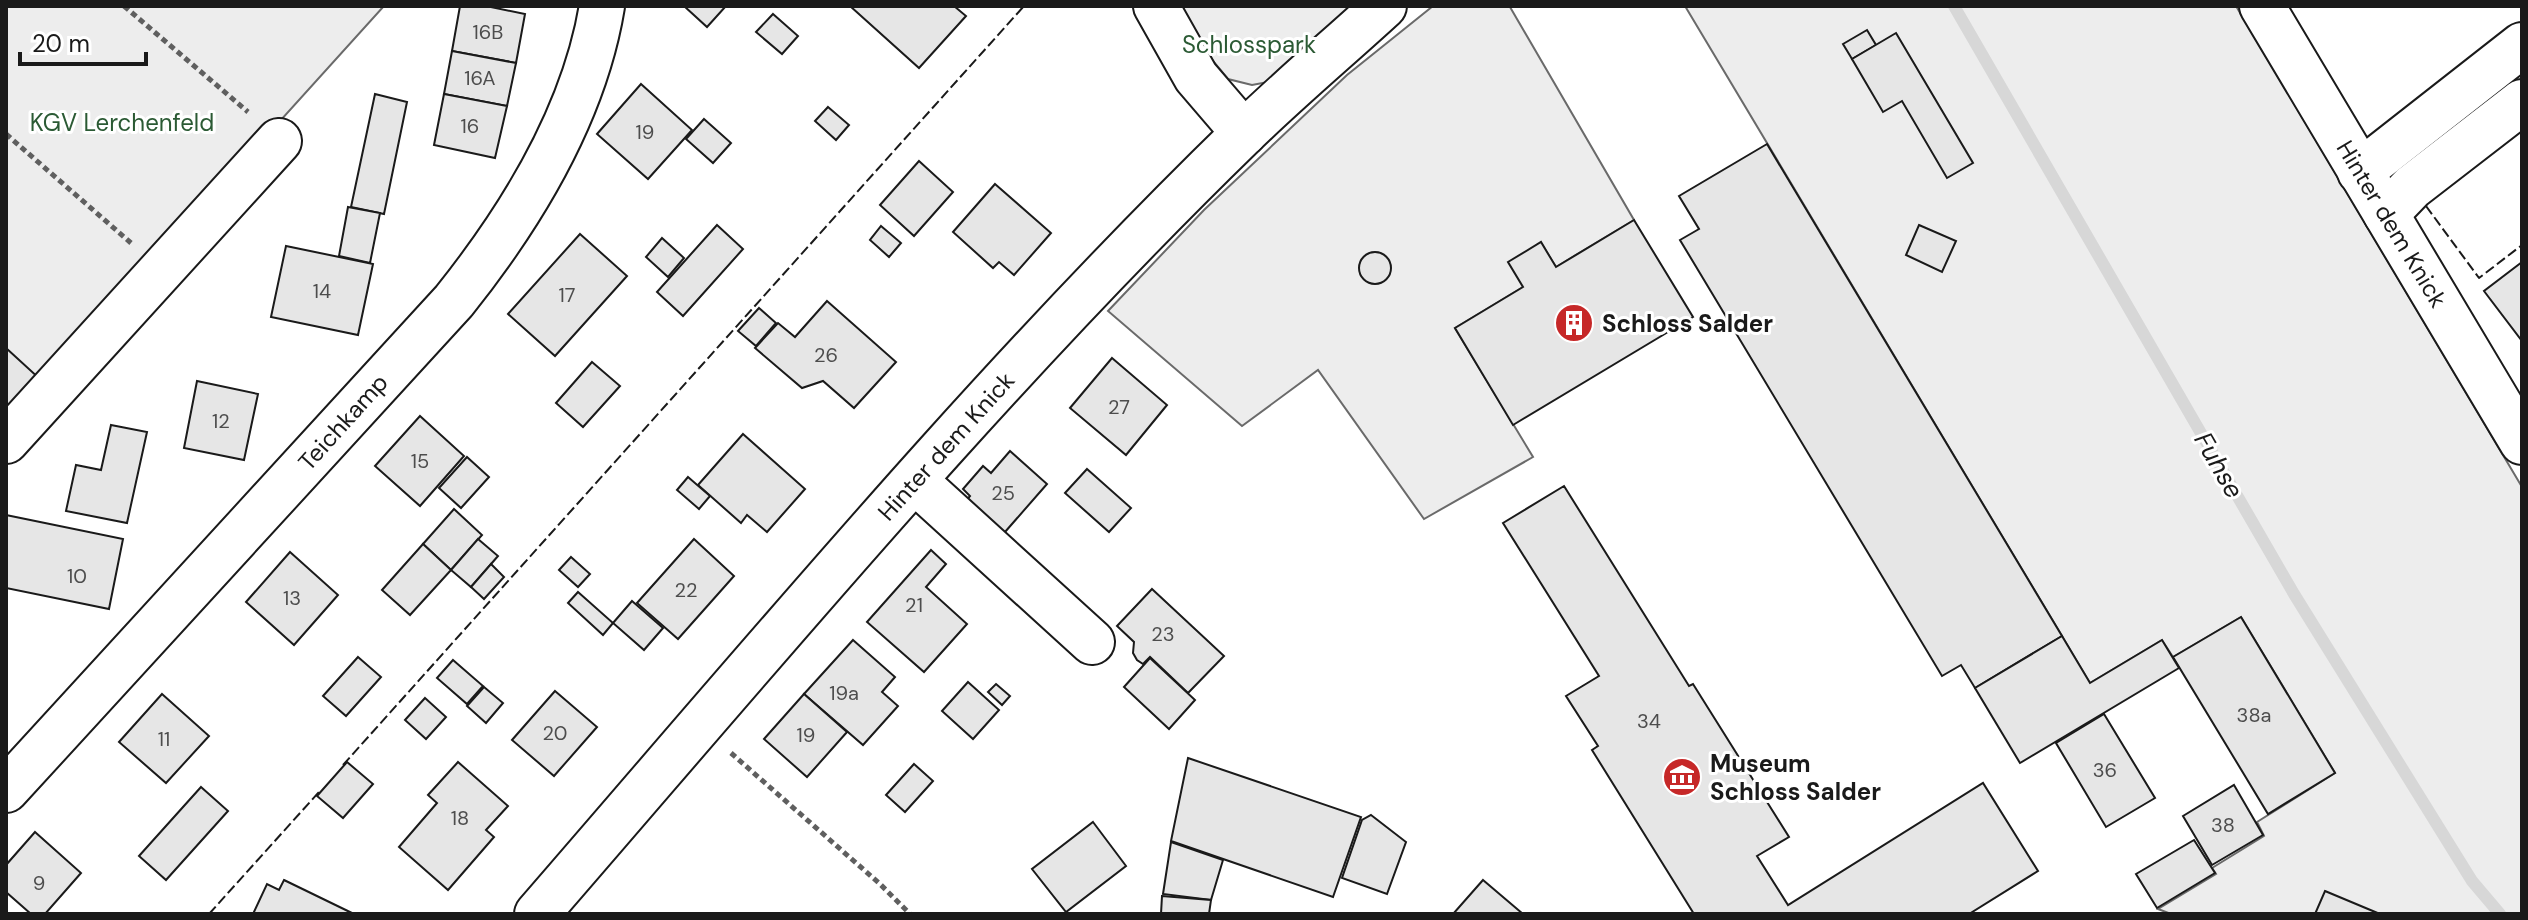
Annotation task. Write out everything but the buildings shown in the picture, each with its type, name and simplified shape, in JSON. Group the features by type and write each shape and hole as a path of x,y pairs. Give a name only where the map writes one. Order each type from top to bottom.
{"street":[{"name":"Teichkamp","path":"6,790 454,301 482,266 542,171 581,82 598,32 602,6"},
{"path":"1156,6 1196,77 1244,133"},
{"name":"Hinter dem Knick","path":"537,914 915,481 1046,336 1244,133 1384,6"},
{"name":"Hinter dem Knick","path":"2262,6 2522,442"},
{"path":"2360,172 2522,45"},
{"path":"2386,214 2412,187 2522,102"},
{"path":"6,441 279,141"},
{"path":"915,481 1092,642"}],"path":[{"path":"124,6 279,141"},
{"path":"6,134 162,269"},
{"path":"730,752 910,914"}],"shaded area":[{"name":"KGV Lerchenfeld","path":"6,6 384,6 6,424"},
{"name":"Schlosspark","path":"1181,6 1358,6 1278,80 1252,85 1228,79 1213,61"},
{"path":"1433,6 1510,7 1634,220 1556,267 1541,243 1523,287 1455,328 1533,457 1424,519 1318,370 1242,426 1108,311 1204,210 1347,75"},
{"path":"1685,6 2236,6 2522,487 2522,914 2171,914 2158,909 2216,874 2212,868 2264,836 2257,822 2335,773 2241,617 2173,657 2162,640 2090,683"}],"waterway":[{"name":"Fuhse","path":"1954,6 2294,594 2472,881 2500,914"}],"fence":[{"path":"343,765 1024,6"},
{"path":"2426,206 2479,278 2522,245"},
{"path":"209,914 319,792"}],"place":[{"name":"Schloss Salder","path":"1574,323"},
{"name":"Museum Schloss Salder","path":"1682,777"}]}
